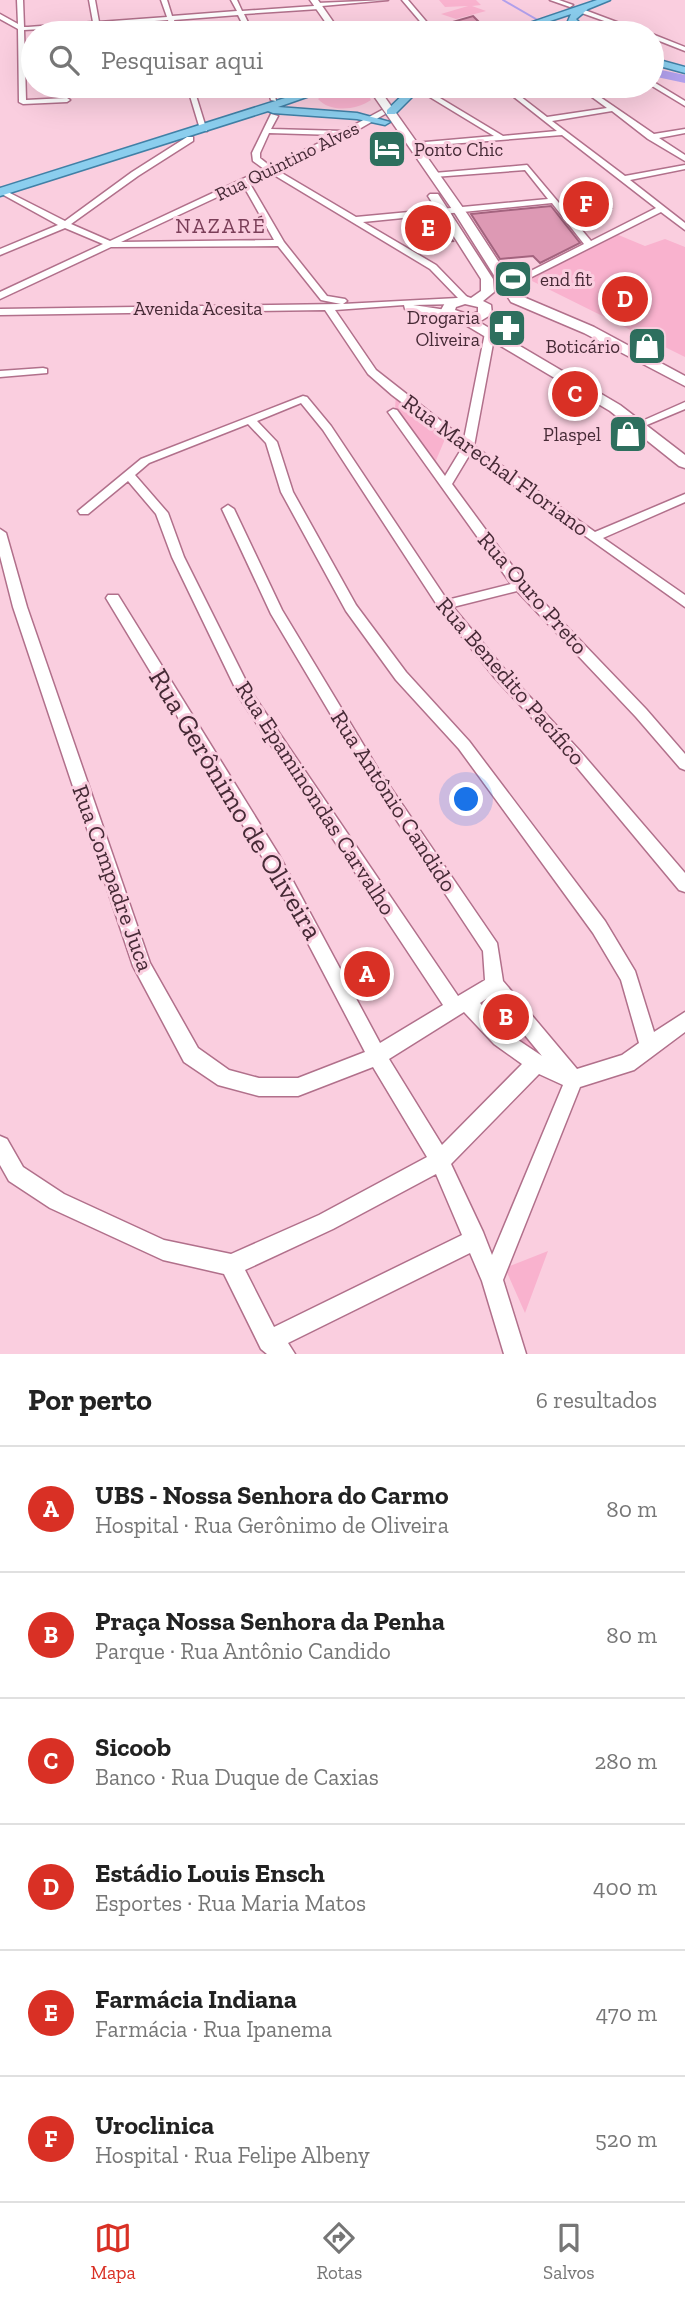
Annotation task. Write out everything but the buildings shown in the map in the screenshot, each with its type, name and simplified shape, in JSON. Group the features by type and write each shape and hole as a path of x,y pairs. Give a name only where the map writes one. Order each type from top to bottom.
{"main road":[{"path":"534,21 546,15 606,0"},
{"path":"313,4 322,21"},
{"path":"313,4 327,21"},
{"path":"543,21 579,7"},
{"path":"664,64 685,70"},
{"path":"664,79 677,82"},
{"path":"0,191 281,98"},
{"path":"203,125 261,110 294,98"},
{"path":"314,98 316,106 321,108 384,112"},
{"path":"376,98 443,211 487,279 488,292 466,304"},
{"path":"376,98 384,112 414,145 516,299 599,335 685,382"},
{"path":"261,110 371,118 402,98"},
{"path":"466,304 506,287"},
{"path":"466,304 534,306"},
{"path":"465,319 466,304"},
{"path":"465,319 477,319 485,314 466,304"},
{"path":"465,319 615,408 685,463"}],"street":[{"path":"20,0 21,53"},
{"path":"92,0 96,21"},
{"path":"164,0 171,19"},
{"path":"234,0 244,21"},
{"path":"141,21 313,4 385,0"},
{"path":"405,0 422,21"},
{"path":"553,0 579,7 610,21"},
{"path":"0,16 20,28"},
{"path":"664,41 685,49"},
{"path":"664,91 685,104"},
{"path":"23,98 23,102 67,100"},
{"path":"195,98 203,125"},
{"path":"437,98 502,138"},
{"path":"519,98 685,227"},
{"path":"597,98 685,159"},
{"path":"548,119 612,109"},
{"path":"275,116 258,146 256,159 268,170 433,267 466,304"},
{"name":"Rua Quintino Alves","path":"0,296 245,182 371,118"},
{"path":"267,131 346,133"},
{"path":"651,137 685,131"},
{"path":"414,145 563,133"},
{"path":"0,252 65,225 135,174 190,139"},
{"path":"434,175 527,167 590,246"},
{"path":"624,179 685,167"},
{"path":"245,182 281,243 324,298 331,301 408,301"},
{"path":"0,191 65,225 113,245 281,243"},
{"path":"355,220 552,201"},
{"path":"506,287 663,208"},
{"name":"Avenida Acesita","path":"396,304 408,301 466,304"},
{"name":"Avenida Acesita","path":"0,312 466,304"},
{"name":"Rua Marechal Floriano","path":"328,307 372,372 468,447 685,602"},
{"path":"445,486 468,447 490,333"},
{"path":"0,374 43,371"},
{"name":"Rua Benedito Pacífico","path":"249,419 303,400 327,428 444,605 500,674 575,755 685,885"},
{"path":"638,425 685,405"},
{"name":"Rua Ouro Preto","path":"393,412 520,586 641,713 685,764"},
{"path":"83,511 145,461 196,443 249,419 271,442 287,492 351,608 401,676 464,745 599,926 629,977 649,1046"},
{"name":"Rua Epaminondas Carvalho","path":"128,474 162,513 178,557 246,696 461,1005 500,1038 536,1063 574,1080"},
{"path":"594,537 685,498"},
{"name":"Rua Antônio Candido","path":"228,509 271,601 297,646 373,773 491,949 494,984"},
{"name":"Rua Compadre Juca","path":"0,533 20,607 133,942 142,966 191,1055 225,1078 259,1087 298,1087 377,1056 494,984"},
{"path":"444,605 520,586"},
{"name":"Rua Gerônimo de Oliveira","path":"113,598 274,860 377,1056 440,1161 492,1280 515,1354"},
{"path":"494,984 574,1080"},
{"path":"492,1280 574,1080 627,1063 685,1021"},
{"path":"0,1146 16,1174 57,1201 163,1250 231,1265 326,1222 440,1161 536,1063"},
{"path":"231,1265 276,1348 476,1240"}],"shaded area":[{"path":"439,0 476,0 481,5 472,6 486,11 456,19 441,14 468,6 445,7"},
{"path":"318,99 371,100 358,106 336,108"},
{"path":"616,234 645,246 665,239 685,247 685,357 530,280"},
{"path":"396,392 448,432 434,465 395,410"},
{"path":"493,995 541,1053 515,1039 481,1004"},
{"path":"548,1251 525,1313 505,1268"}],"waterway":[{"path":"503,0 539,21"},
{"path":"664,75 685,79"}],"place":[{"name":"Ponto Chic","path":"387,149"},
{"name":"Uroclinica","path":"586,204"},
{"name":"Farmácia Indiana","path":"428,228"},
{"name":"end fit","path":"513,279"},
{"name":"Estádio Louis Ensch","path":"625,299"},
{"name":"Drogaria Oliveira","path":"507,328"},
{"name":"Boticário","path":"647,346"},
{"name":"Sicoob","path":"575,394"},
{"name":"Plaspel","path":"628,434"},
{"name":"UBS - Nossa Senhora do Carmo","path":"367,974"},
{"name":"Praça Nossa Senhora da Penha","path":"506,1017"}],"district":[{"name":"NAZARÉ","path":"221,225"}]}
